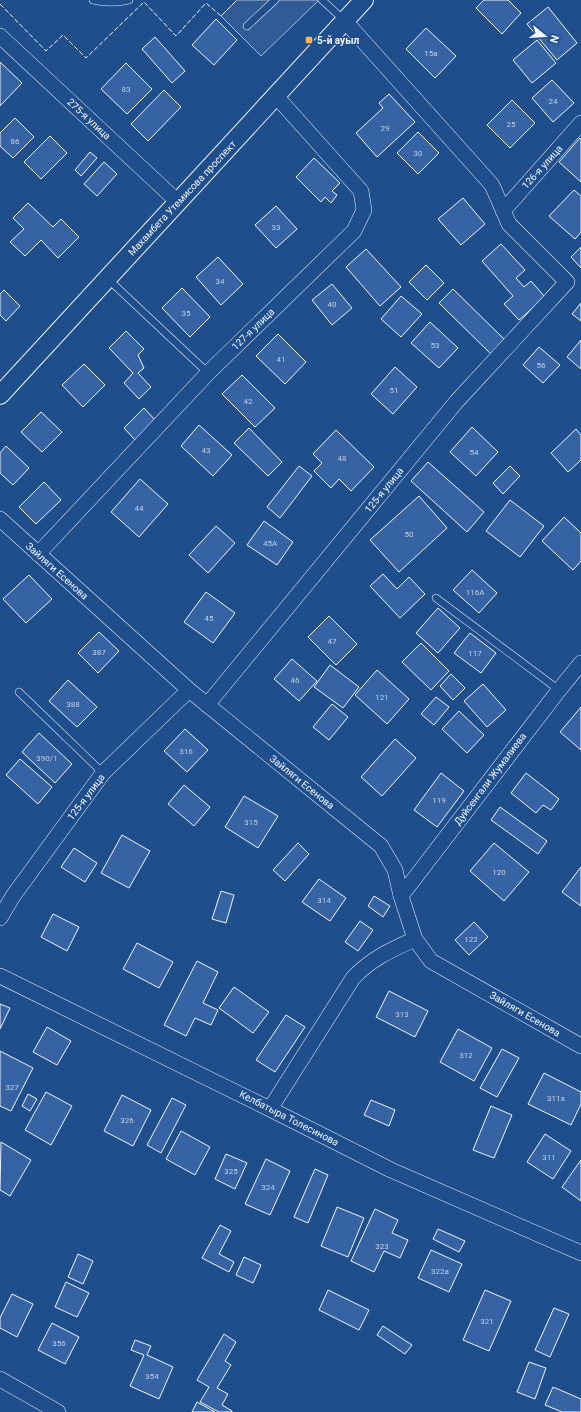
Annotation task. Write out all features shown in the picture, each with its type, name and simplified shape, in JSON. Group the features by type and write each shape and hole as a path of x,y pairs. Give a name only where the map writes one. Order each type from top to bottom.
{"street":[{"name":"Махамбета Утемисова проспект","path":"0,395 364,0"},
{"path":"345,21 492,185 509,224 574,284"},
{"name":"275-я улица","path":"0,36 178,202"},
{"name":"127-я улица","path":"38,554 208,373 354,231 364,210 361,191 276,96"},
{"name":"126-я улица","path":"503,211 581,123"},
{"name":"125-я улица","path":"207,705 457,401 574,284"},
{"name":"Зайляги Есенова","path":"0,519 189,690 381,846 395,870 401,896 415,939 431,961 581,1046"},
{"name":"Дуйсенгали Жумалиева","path":"401,896 558,690 581,663"},
{"name":"125-я улица","path":"0,918 13,896 103,773 189,690"},
{"path":"270,1108 353,978 364,967 385,953 415,939"},
{"name":"Келбатыра Толесинова","path":"0,976 270,1108 391,1170 581,1253"},
{"path":"0,1379 58,1412"}],"lane":[{"path":"93,0 99,2 118,3 129,0"},
{"path":"247,26 275,0"},
{"path":"322,0 345,21"},
{"path":"108,279 208,373"},
{"path":"436,598 558,690"},
{"path":"19,692 103,773"}],"shaded area":[{"path":"237,0 319,0 261,56 221,16"}],"building":[{"path":"484,0 508,0 521,13 502,34 476,8"},
{"path":"548,7 577,43 557,60 527,24"},
{"path":"216,19 237,40 214,65 192,45"},
{"path":"426,28 456,56 435,78 406,49"},
{"path":"155,37 185,71 172,83 142,49"},
{"path":"537,40 556,63 532,83 513,60"},
{"path":"0,62 22,83 0,106"},
{"path":"126,63 152,89 127,114 101,89"},
{"path":"552,80 574,103 553,122 532,98"},
{"path":"164,90 181,107 148,141 131,124"},
{"path":"389,94 415,122 377,157 356,133 383,108 379,103"},
{"path":"512,100 535,123 510,148 487,125"},
{"path":"15,118 34,137 13,158 0,146 0,133"},
{"path":"418,132 439,153 418,174 397,153"},
{"path":"50,136 67,153 41,179 24,162"},
{"path":"580,138 581,139 581,182 559,162"},
{"path":"90,152 97,158 81,176 75,170"},
{"path":"314,158 340,183 332,191 337,195 331,203 325,197 321,202 296,177"},
{"path":"104,162 117,174 97,196 84,184"},
{"path":"574,190 581,196 581,232 575,239 549,216"},
{"path":"463,198 485,224 461,245 438,219"},
{"path":"28,203 53,227 61,219 79,237 58,258 41,240 25,256 10,242 24,229 13,218"},
{"path":"276,206 297,229 276,248 255,225"},
{"path":"501,244 525,270 516,278 524,287 531,281 545,297 519,320 504,304 513,296 482,261"},
{"path":"581,247 581,268 571,257"},
{"path":"366,249 401,287 380,306 346,267"},
{"path":"218,257 243,284 221,305 196,277"},
{"path":"426,265 444,283 427,300 409,282"},
{"path":"332,284 352,308 332,325 312,300"},
{"path":"182,288 210,317 190,337 162,308"},
{"path":"453,289 506,341 492,355 439,303"},
{"path":"4,290 20,306 6,321 0,315 0,294"},
{"path":"401,296 422,314 401,337 381,319"},
{"path":"581,303 581,321 572,314"},
{"path":"430,322 458,348 439,368 411,343"},
{"path":"126,331 144,349 138,355 144,368 138,373 151,387 139,399 124,383 133,373 109,348"},
{"path":"278,334 306,362 285,384 256,356"},
{"path":"581,340 581,369 567,357"},
{"path":"539,347 560,365 543,383 523,365"},
{"path":"84,364 105,385 83,407 62,385"},
{"path":"395,367 417,387 393,414 371,394"},
{"path":"242,375 275,408 255,427 222,394"},
{"path":"144,408 155,420 135,440 124,428"},
{"path":"41,412 62,432 42,452 21,432"},
{"path":"199,425 232,455 213,476 181,446"},
{"path":"472,427 498,452 476,476 450,452"},
{"path":"249,428 282,462 268,476 234,443"},
{"path":"576,429 581,435 581,460 568,472 551,453"},
{"path":"336,430 374,467 351,491 339,479 331,488 314,471 322,463 313,454"},
{"path":"6,446 29,468 13,485 0,473 0,453"},
{"path":"428,462 484,512 467,532 411,481"},
{"path":"299,466 312,476 280,518 267,507"},
{"path":"510,466 520,476 503,494 493,483"},
{"path":"140,479 168,504 139,537 111,512"},
{"path":"44,482 61,500 36,524 19,507"},
{"path":"419,496 447,528 399,572 370,540"},
{"path":"510,500 544,526 520,557 486,531"},
{"path":"564,517 581,533 581,561 573,570 542,541"},
{"path":"264,521 293,542 277,565 247,545"},
{"path":"216,526 235,543 208,573 189,555"},
{"path":"472,570 497,593 479,613 453,590"},
{"path":"383,574 397,589 409,577 425,594 400,618 370,586"},
{"path":"29,575 52,599 26,623 3,599"},
{"path":"206,592 235,613 213,643 184,622"},
{"path":"438,608 460,628 438,653 416,633"},
{"path":"329,616 357,644 336,665 308,637"},
{"path":"99,632 119,651 98,673 78,653"},
{"path":"470,633 496,653 481,673 454,653"},
{"path":"421,643 449,671 431,690 402,662"},
{"path":"292,659 317,681 299,701 274,679"},
{"path":"330,665 359,687 343,708 314,687"},
{"path":"377,670 409,699 387,724 355,695"},
{"path":"451,674 465,688 453,700 440,686"},
{"path":"68,680 97,707 77,727 49,701"},
{"path":"483,684 506,710 487,727 464,701"},
{"path":"436,697 449,707 434,725 421,714"},
{"path":"332,704 348,717 329,740 313,727"},
{"path":"581,707 581,750 560,732"},
{"path":"459,711 484,735 467,753 442,729"},
{"path":"185,729 208,750 187,772 164,751"},
{"path":"39,733 72,764 55,783 22,752"},
{"path":"395,739 416,758 382,796 361,777"},
{"path":"20,759 52,787 38,804 6,775"},
{"path":"441,773 464,791 437,827 414,810"},
{"path":"526,773 559,799 551,810 543,805 536,813 511,793"},
{"path":"184,785 210,807 194,826 168,804"},
{"path":"244,796 278,816 258,848 225,827"},
{"path":"500,807 547,841 538,854 491,820"},
{"path":"122,835 150,851 129,888 101,873"},
{"path":"298,843 309,854 285,881 273,870"},
{"path":"494,843 529,872 504,901 470,871"},
{"path":"74,848 97,863 85,882 61,867"},
{"path":"581,867 581,906 562,892"},
{"path":"319,879 346,898 330,921 302,902"},
{"path":"221,891 234,895 226,923 212,919"},
{"path":"374,896 390,906 383,917 368,906"},
{"path":"53,914 79,927 67,951 41,937"},
{"path":"360,921 373,930 358,951 345,942"},
{"path":"474,922 488,937 469,955 455,940"},
{"path":"137,943 173,962 159,988 123,969"},
{"path":"197,961 218,972 203,1003 218,1010 211,1025 195,1018 186,1036 164,1025"},
{"path":"234,987 269,1012 253,1033 219,1008"},
{"path":"389,991 428,1011 415,1037 376,1017"},
{"path":"0,1004 10,1008 0,1029"},
{"path":"286,1015 305,1027 275,1072 256,1060"},
{"path":"47,1027 71,1041 57,1065 33,1052"},
{"path":"458,1029 492,1048 474,1081 440,1062"},
{"path":"502,1049 519,1058 497,1097 480,1088"},
{"path":"0,1051 33,1068 11,1111 0,1106"},
{"path":"544,1073 581,1092 581,1104 571,1125 528,1104"},
{"path":"46,1092 72,1106 51,1145 25,1130"},
{"path":"28,1094 37,1099 30,1111 22,1106"},
{"path":"122,1095 151,1110 133,1146 104,1131"},
{"path":"172,1098 186,1105 161,1153 147,1145"},
{"path":"371,1100 395,1110 389,1126 364,1115"},
{"path":"491,1106 512,1115 494,1158 473,1150"},
{"path":"181,1131 210,1147 195,1175 166,1159"},
{"path":"545,1134 571,1151 553,1179 527,1162"},
{"path":"1,1142 31,1160 10,1196 0,1190"},
{"path":"226,1154 247,1163 235,1189 215,1179"},
{"path":"266,1159 290,1171 270,1215 245,1204"},
{"path":"581,1160 581,1201 562,1187"},
{"path":"315,1169 328,1175 308,1223 294,1217"},
{"path":"337,1207 364,1218 348,1257 321,1246"},
{"path":"375,1209 398,1220 392,1233 408,1240 400,1258 384,1251 374,1272 351,1261"},
{"path":"220,1225 231,1231 219,1254 234,1262 229,1272 202,1258"},
{"path":"438,1229 465,1241 459,1252 433,1239"},
{"path":"431,1250 462,1264 449,1292 418,1278"},
{"path":"78,1254 93,1261 83,1284 68,1277"},
{"path":"244,1257 261,1265 253,1283 236,1275"},
{"path":"66,1282 89,1293 77,1317 55,1307"},
{"path":"328,1290 369,1310 359,1330 319,1310"},
{"path":"485,1290 511,1301 489,1351 463,1340"},
{"path":"12,1294 33,1304 17,1337 0,1328 0,1318"},
{"path":"554,1308 569,1314 550,1357 535,1350"},
{"path":"52,1323 79,1337 65,1364 38,1350"},
{"path":"383,1326 412,1345 405,1354 377,1335"},
{"path":"224,1334 236,1342 225,1361 231,1365 217,1388 228,1394 222,1405 232,1412 219,1412 200,1402 209,1387 197,1380"},
{"path":"135,1340 151,1346 147,1355 173,1367 159,1399 130,1386 144,1355 131,1350"},
{"path":"529,1362 546,1368 535,1399 517,1392"},
{"path":"553,1387 581,1399 581,1412 562,1412 545,1405"},
{"path":"197,1402 215,1412 192,1412"}],"fence":[{"path":"0,4 46,51 63,35 86,58 144,2 176,36 206,3 221,16 237,0"}],"place":[{"name":"5-й ауыл","path":"309,40"}]}
